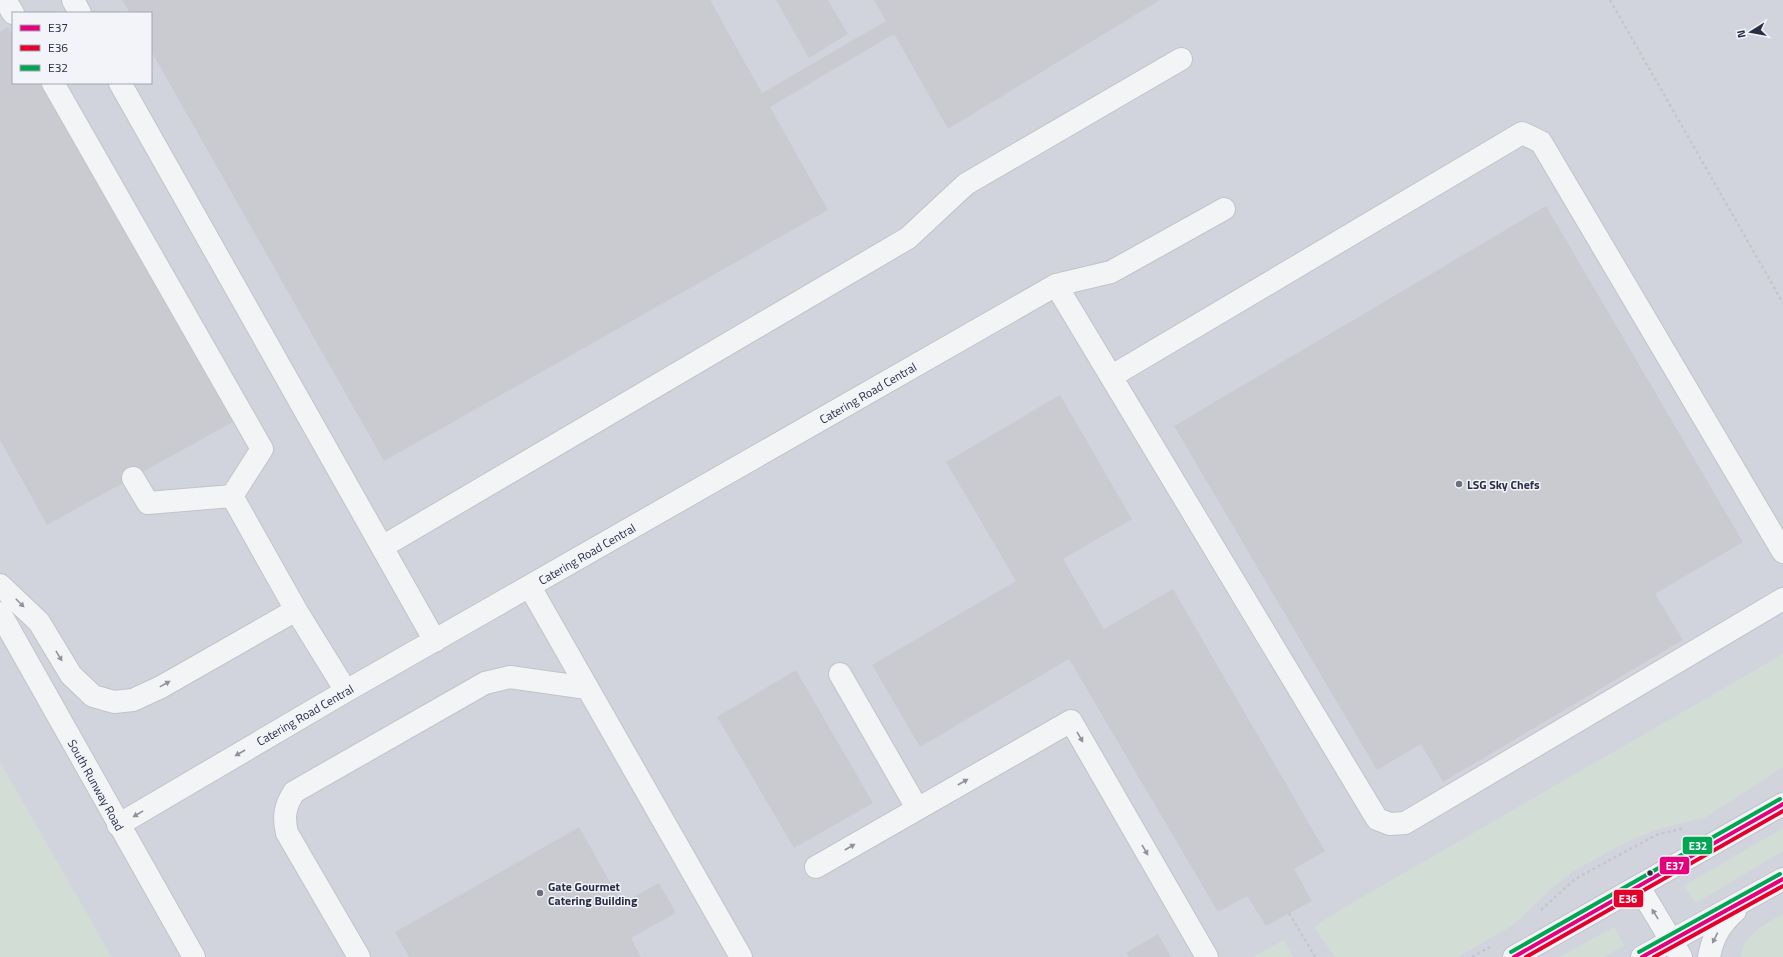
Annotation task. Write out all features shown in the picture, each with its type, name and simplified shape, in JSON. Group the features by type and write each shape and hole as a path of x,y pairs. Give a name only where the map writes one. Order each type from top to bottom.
{"street":[{"path":"5,0 12,12"},
{"path":"73,0 79,12"},
{"path":"382,547 908,238 966,184 1181,59"},
{"path":"54,84 262,449 232,496"},
{"path":"121,84 436,641"},
{"path":"1112,376 1522,133 1541,142 1783,552"},
{"name":"Catering Road Central","path":"118,826 346,691 436,641 1056,285 1111,272 1224,209"},
{"path":"1056,285 1112,376 1352,780 1377,819 1390,824 1405,823 1783,599"},
{"path":"133,478 148,503 232,496"},
{"path":"232,496 296,610 346,691"},
{"path":"0,585 39,622 71,675 93,696 114,702 133,700 161,687 296,610"},
{"path":"530,587 741,957"},
{"name":"South Runway Road","path":"0,613 118,826 194,957"},
{"path":"840,674 917,808"},
{"path":"359,957 287,833 284,821 286,805 294,792 490,681 510,678 587,688"},
{"path":"816,867 1071,721 1207,957"},
{"path":"1514,957 1783,804"},
{"path":"1642,957 1676,949 1745,902 1783,879"},
{"path":"1639,887 1676,949"},
{"path":"1709,957 1712,941 1723,922 1745,902"}],"path":[{"path":"1610,0 1783,303"},
{"path":"1289,913 1316,957"}],"shaded area":[{"path":"0,0 1783,0 1783,957 0,957"},
{"path":"1783,654 1783,767 1706,817 1655,830 1615,848 1575,870 1551,889 1513,925 1458,957 1335,957 1314,927 1345,907"},
{"path":"0,762 112,957 0,957"},
{"path":"1783,828 1783,851 1696,903 1684,886"},
{"path":"1783,914 1783,957 1741,957 1742,949 1750,936"},
{"path":"1614,927 1624,945 1604,957 1559,957"},
{"path":"1284,940 1293,957 1252,957 1255,956"}],"building":[{"path":"122,0 710,0 762,93 886,21 874,0 1160,0 948,129 894,34 770,107 828,210 384,461 152,53 152,12 129,12"},
{"path":"776,0 828,0 848,34 809,58"},
{"path":"8,27 12,34 12,84 41,84 233,422 47,525 0,440 0,32"},
{"name":"LSG Sky Chefs","path":"1546,206 1743,542 1655,594 1683,640 1443,782 1421,744 1377,770 1174,426"},
{"path":"1060,395 1132,519 1063,559 1104,629 1173,589 1325,851 1294,869 1312,901 1266,926 1247,896 1218,912 1069,659 920,747 872,665 1016,581 946,462"},
{"path":"796,670 873,803 794,848 717,717"},
{"name":"Gate Gourmet Catering Building","path":"579,827 622,903 659,883 676,913 631,938 641,957 409,957 395,932"},
{"path":"1158,934 1171,957 1129,957 1126,953"}],"transit line":[{"name":"E32","path":"1511,952 1780,799"},
{"name":"E37","path":"1514,957 1783,804"},
{"name":"E36","path":"1526,957 1783,811"},
{"name":"E32","path":"1639,952 1780,874"},
{"name":"E37","path":"1642,957 1783,879"},
{"name":"E36","path":"1654,957 1783,886"}],"place":[{"name":"LSG Sky Chefs","path":"1459,484"},
{"name":"Gate Gourmet Catering Building","path":"540,893"}]}
